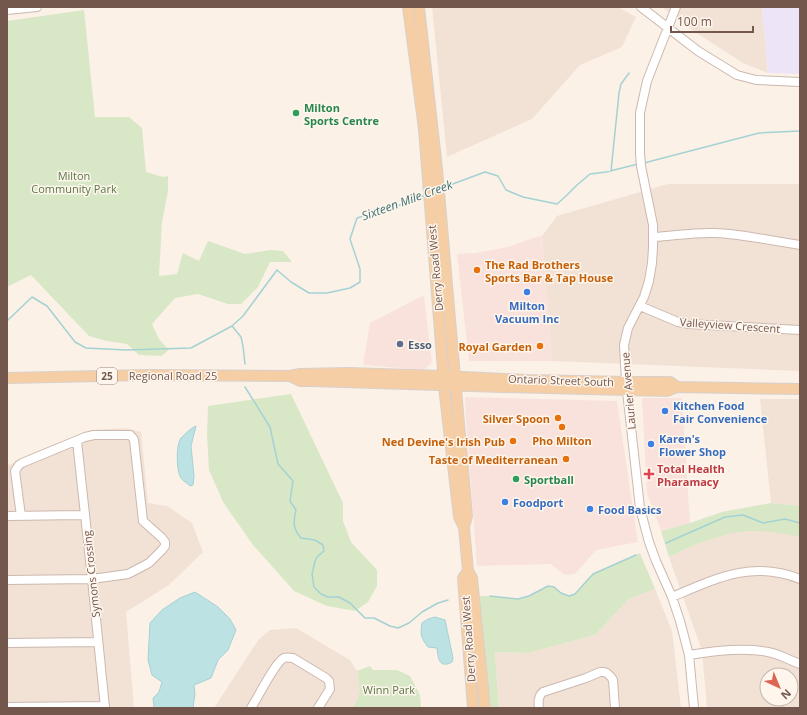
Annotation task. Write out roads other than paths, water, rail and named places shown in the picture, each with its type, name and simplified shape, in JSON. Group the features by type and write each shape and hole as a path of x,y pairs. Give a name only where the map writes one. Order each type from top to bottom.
{"main road":[{"name":"Derry Road West","path":"408,7 424,129 444,381 459,517 464,527"},
{"name":"Derry Road West","path":"419,7 437,169 467,516 464,527 468,571 472,578 485,708"},
{"name":"Regional Road 25","path":"7,378 148,375 290,376 300,374 341,373 444,381"},
{"name":"Ontario Street South","path":"444,381 527,380 626,386 670,382 677,387 800,389"},
{"name":"Derry Road West","path":"468,571 463,578 473,708"}],"street":[{"path":"7,10 37,7"},
{"path":"641,7 698,51 737,75 756,80 800,82"},
{"name":"Laurier Avenue","path":"676,7 647,81 640,113 640,153 643,179 653,225 654,237 649,281 640,306 628,328 624,345 626,386 640,508 656,561 679,615 689,655 694,708"},
{"path":"654,237 714,233 800,245"},
{"name":"Valleyview Crescent","path":"640,306 678,322 689,324 800,330"},
{"path":"7,580 92,579 128,574 149,563 162,550 165,542 143,521 134,440 131,435 94,435 85,437 22,463 15,471 21,516"},
{"name":"Symons Crossing","path":"77,441 105,707"},
{"path":"7,516 84,515"},
{"path":"672,597 719,578 739,572 760,570 800,579"},
{"path":"7,643 98,642"},
{"path":"689,655 730,650 756,650 782,656 800,664"},
{"path":"251,708 277,665 283,658 288,657 293,658 329,681 330,689 318,708"},
{"path":"539,708 538,702 543,692 600,672 604,672 611,677 615,708"},
{"path":"7,707 105,707"}],"water":[{"path":"196,426 191,446 194,476 193,485 190,486 179,475 177,451 181,438"},
{"path":"195,592 218,607 230,619 236,630 228,650 218,660 211,678 194,685 195,694 193,708 154,708 153,698 159,692 162,682 152,675 148,660 150,623 162,610 180,598"},
{"path":"435,617 445,620 453,658 452,662 448,664 444,664 440,661 437,648 428,647 422,636 422,623"}],"waterway":[{"path":"611,171 619,93 621,84 629,73"},
{"name":"Sixteen Mile Creek","path":"644,163 759,133 800,131"},
{"name":"Sixteen Mile Creek","path":"442,188 485,172 498,176 506,190 523,197 557,204 590,174 606,172 638,164"},
{"name":"Sixteen Mile Creek","path":"7,321 32,297 47,306 75,342 86,348 126,350 191,348 232,326 243,316 277,270 291,282 309,293 327,293 350,288 360,282 360,269 350,239 357,218 397,206 426,195"},
{"path":"232,326 241,337 245,364"},
{"path":"245,387 270,427 278,464 293,481 290,501 296,510 294,518 296,532 301,538 315,540 323,545 324,551 317,557 312,574 314,587 321,594 328,597 339,597 350,603 365,618 374,618 390,626 398,628 409,623 422,612 438,603 448,600"},
{"path":"666,543 725,517 743,515 763,523 785,519 800,523"},
{"path":"490,596 518,599 529,596 548,586 554,587 561,593 569,596 575,594 593,574 636,555"}],"place":[{"name":"Milton Sports Centre","path":"296,113"},
{"name":"The Rad Brothers Sports Bar & Tap House","path":"477,270"},
{"name":"Milton Vacuum Inc","path":"527,292"},
{"name":"Esso","path":"400,344"},
{"name":"Royal Garden","path":"540,346"},
{"name":"Kitchen Food Fair Convenience","path":"665,411"},
{"name":"Silver Spoon","path":"558,418"},
{"name":"Pho Milton","path":"562,427"},
{"name":"Ned Devine's Irish Pub","path":"513,441"},
{"name":"Karen's Flower Shop","path":"651,444"},
{"name":"Taste of Mediterranean","path":"566,459"},
{"name":"Total Health Pharamacy","path":"649,474"},
{"name":"Sportball","path":"516,479"},
{"name":"Foodport","path":"505,502"},
{"name":"Food Basics","path":"590,509"}],"park label":[{"name":"Milton Community Park","path":"74,181"},
{"name":"Winn Park","path":"389,689"}]}
